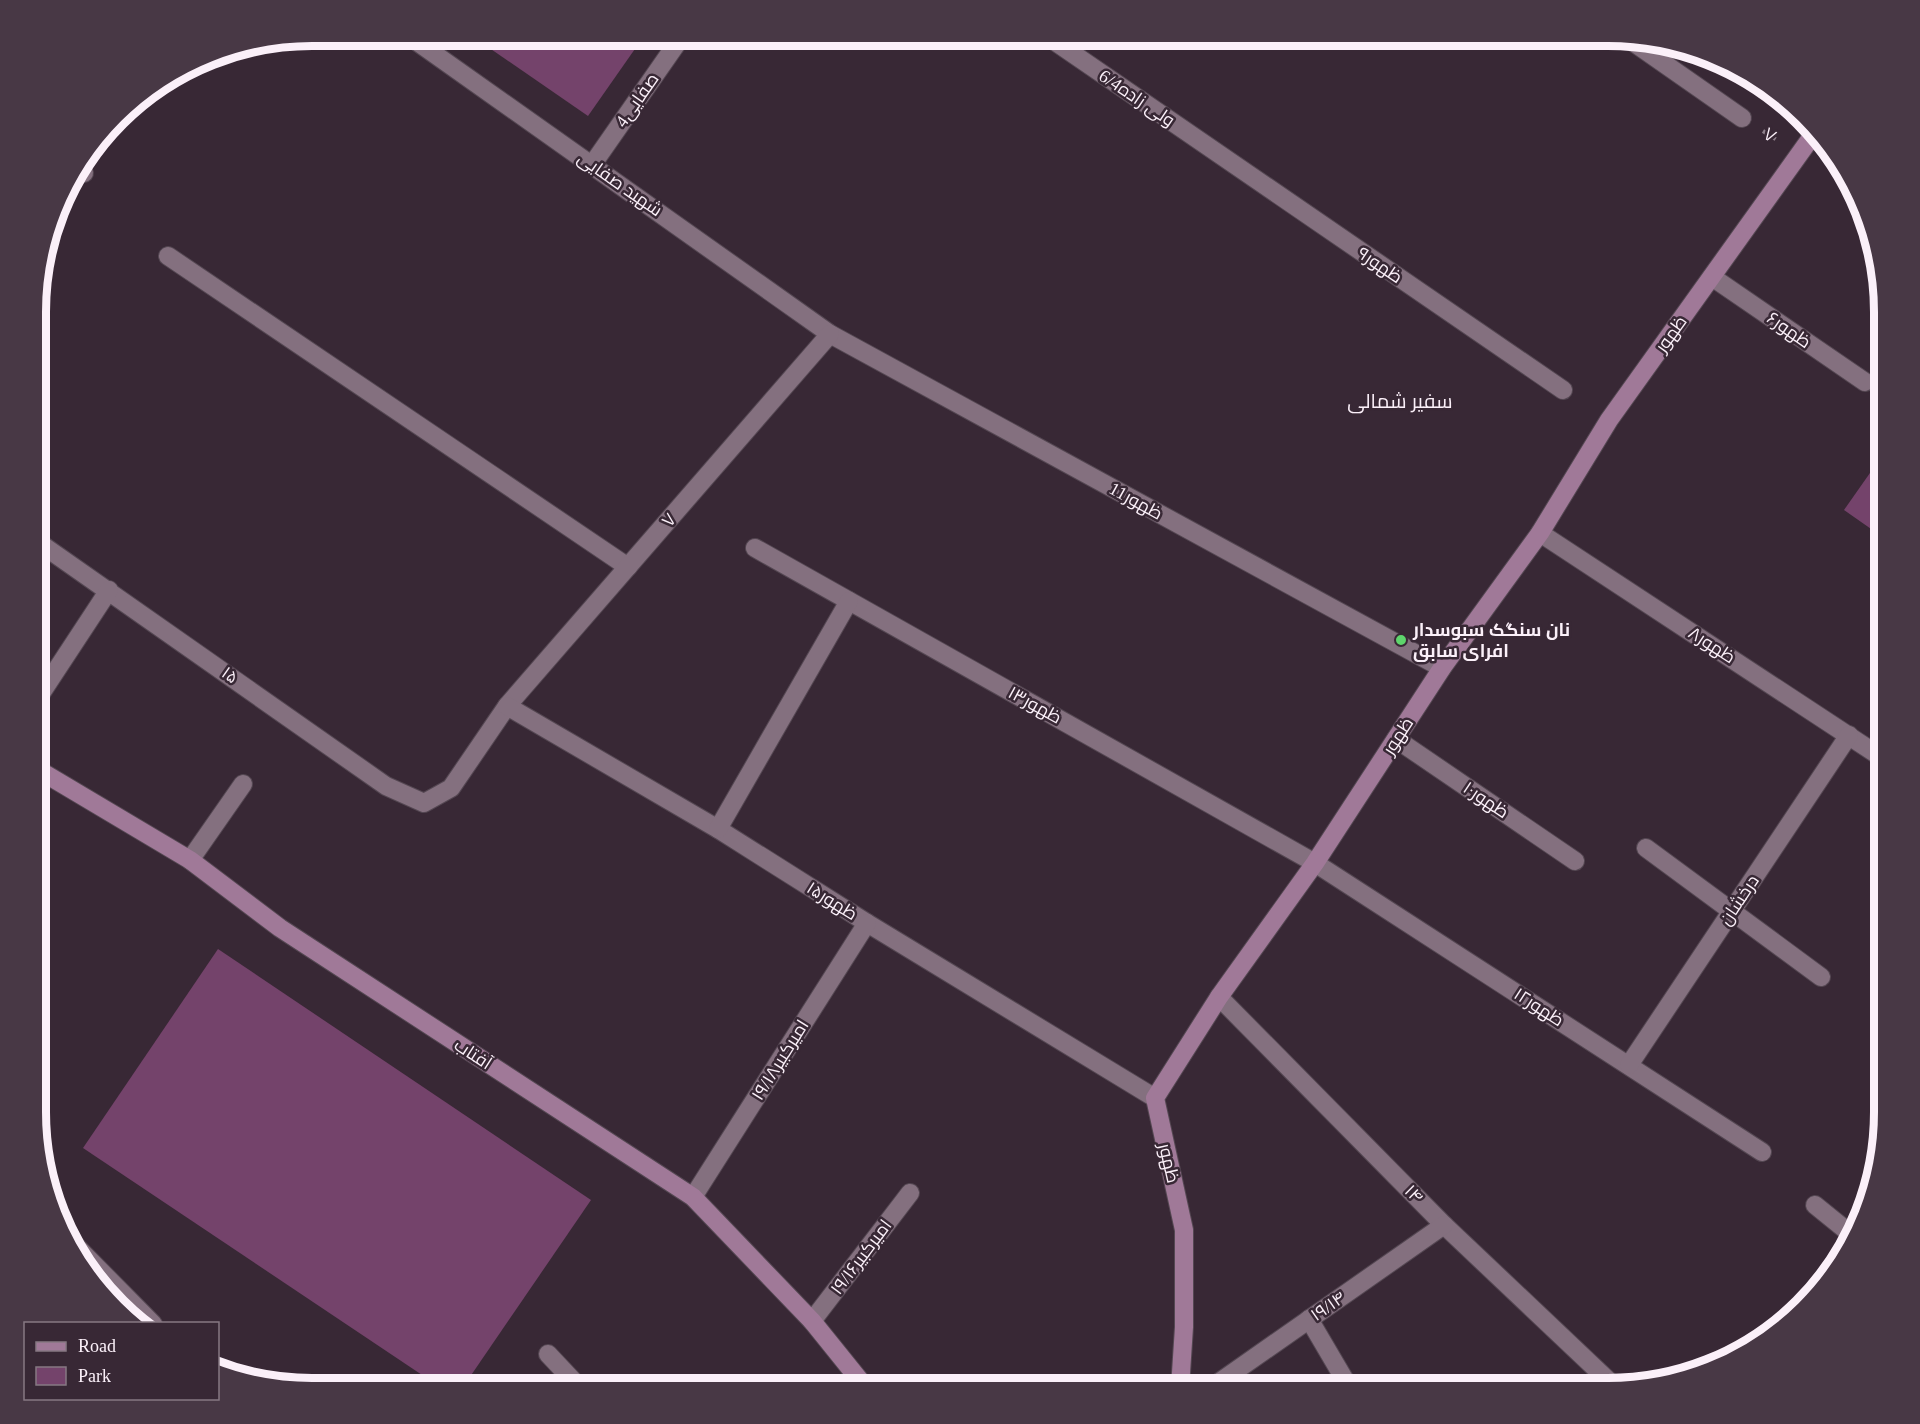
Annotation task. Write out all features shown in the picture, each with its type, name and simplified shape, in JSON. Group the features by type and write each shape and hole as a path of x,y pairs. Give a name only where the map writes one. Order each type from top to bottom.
{"street":[{"name":"شهید صفایی","path":"423,46 830,333"},
{"name":"4صفایی","path":"592,165 675,46"},
{"name":"6/4ولی زاده","path":"1062,46 1198,140"},
{"path":"1644,49 1742,118"},
{"name":"ظهور۹","path":"1198,140 1563,390"},
{"name":"ظهور","path":"1181,1378 1184,1327 1184,1230 1155,1098 1219,997 1316,863 1442,668 1540,533 1609,420 1809,140"},
{"path":"168,256 628,567"},
{"name":"ظهور۶","path":"1713,277 1864,382"},
{"name":"۷","path":"424,803 451,788 507,706 830,333"},
{"name":"11ظهور","path":"830,333 1442,668"},
{"name":"ظهور۸","path":"1540,533 1874,752"},
{"name":"۱۵","path":"46,547 386,786 424,803"},
{"name":"ظهور۱۳","path":"755,548 1316,863"},
{"path":"46,686 108,590"},
{"path":"718,829 849,601"},
{"name":"ظهور۱۵","path":"507,706 718,829 867,923 1155,1098"},
{"name":"درخشان","path":"1629,1065 1849,735"},
{"name":"ظهور۱۰","path":"1396,739 1575,861"},
{"name":"آفتاب","path":"46,774 189,860 280,928 693,1197 812,1321 856,1378"},
{"path":"189,860 243,784"},
{"path":"1646,848 1821,977"},
{"name":"ظهور۱۲","path":"1316,863 1762,1152"},
{"name":"امیرکبیر۱۹/۱۸","path":"693,1197 867,923"},
{"name":"۱۴","path":"1219,997 1444,1225 1606,1378"},
{"name":"امیرکبیر۱۹/۱۶","path":"812,1321 910,1192"},
{"path":"1815,1205 1846,1230"},
{"name":"۱۹/۱۴","path":"1226,1378 1444,1225"},
{"path":"98,1268 152,1322"},
{"path":"1310,1319 1344,1378"},
{"path":"548,1354 571,1378"}],"path":[{"name":"۷","path":"1742,118 1798,153"}],"green space":[{"path":"486,46 637,46 588,116"},
{"path":"1874,467 1874,531 1844,510"},
{"path":"218,949 591,1200 469,1378 427,1378 83,1148"}],"place":[{"name":"نان سنگک سبوسدار افرای سابق","path":"1401,640"}],"district":[{"name":"سفیر شمالی","path":"1400,401"}]}
